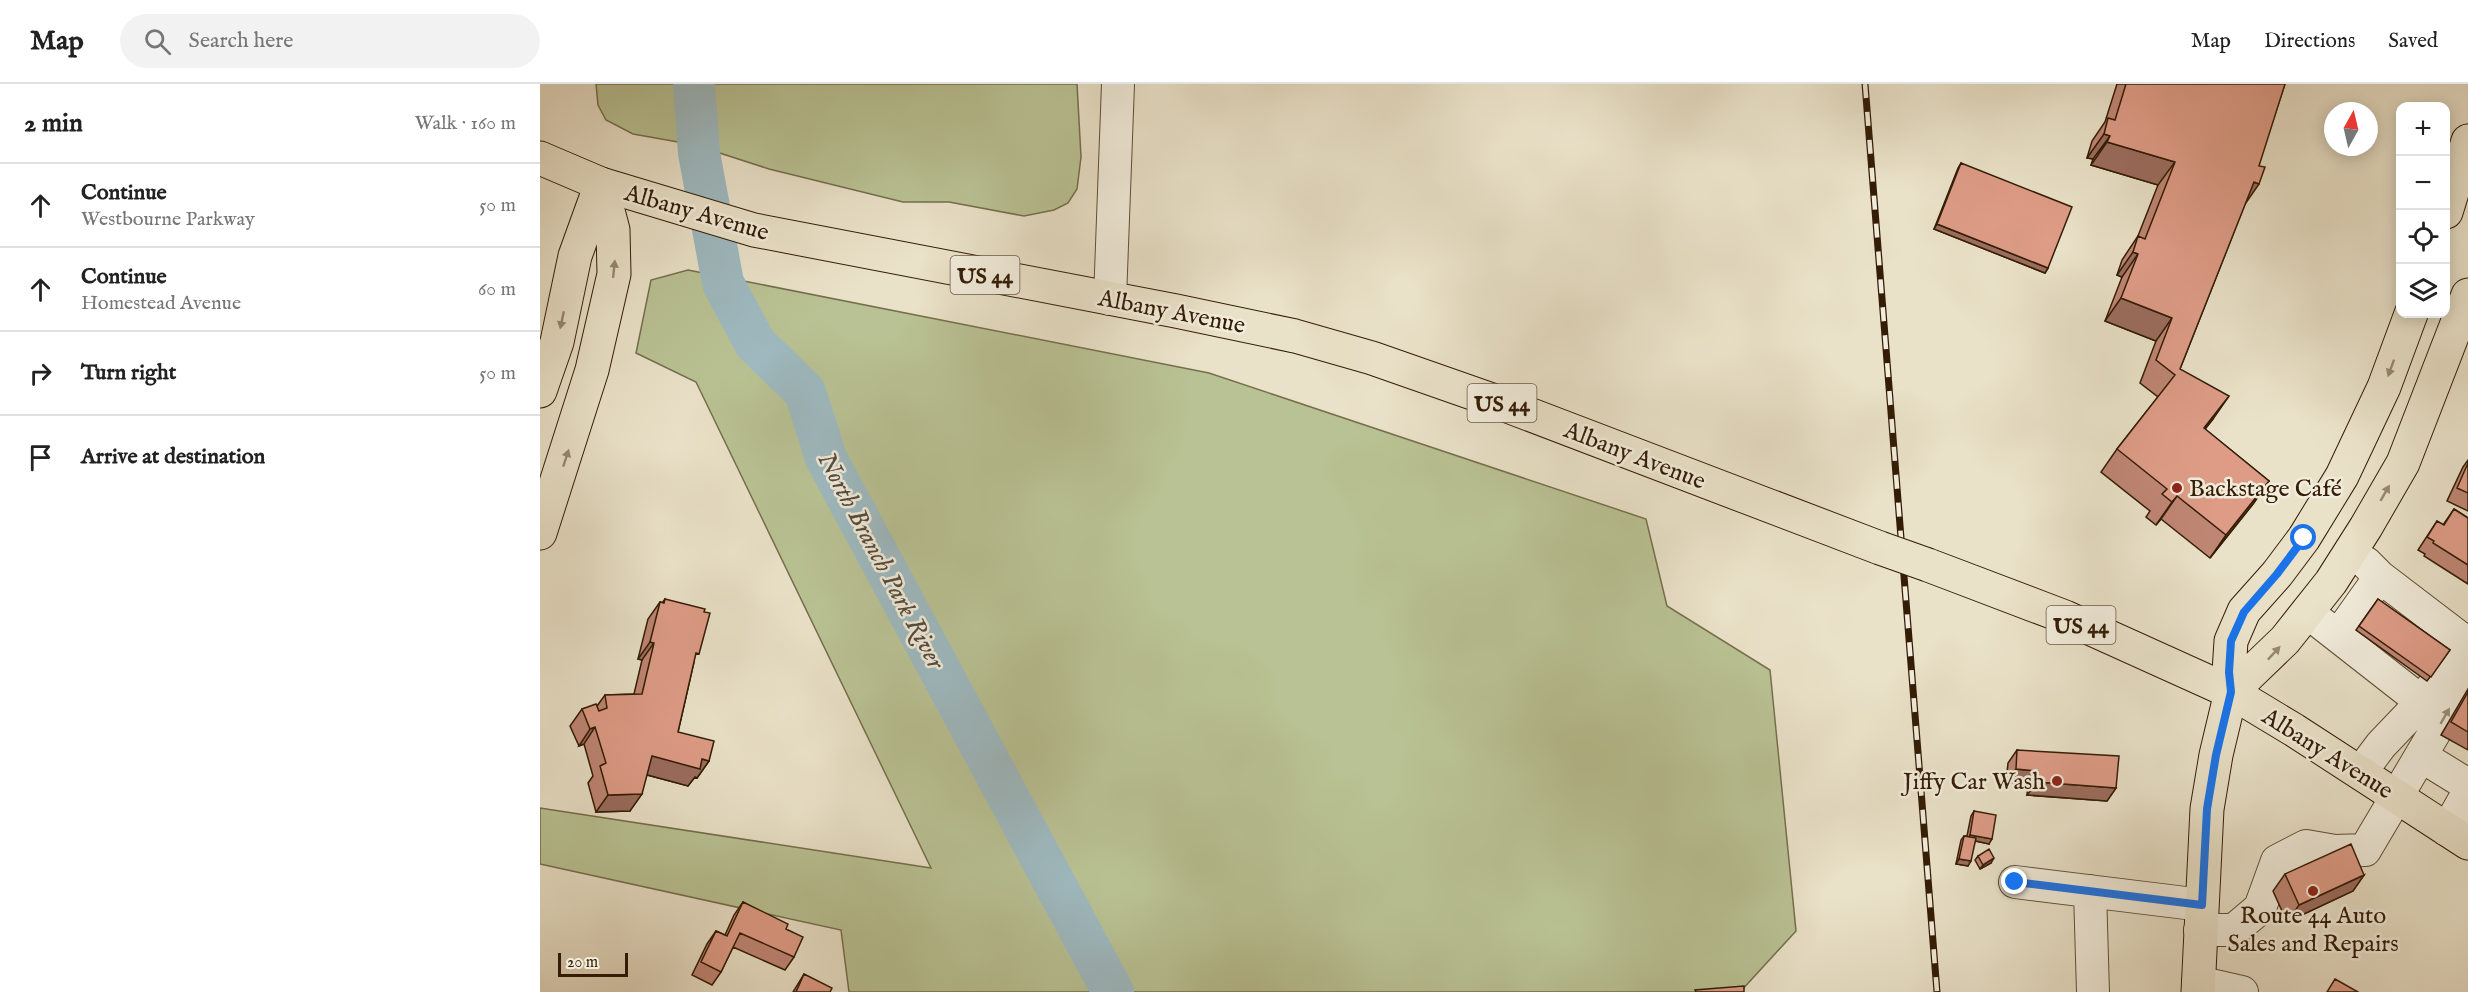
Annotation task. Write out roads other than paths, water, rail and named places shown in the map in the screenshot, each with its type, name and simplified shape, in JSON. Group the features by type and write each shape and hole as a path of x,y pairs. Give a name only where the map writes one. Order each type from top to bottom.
{"main road":[{"path":"2446,210 2468,141"},
{"name":"Albany Avenue","path":"540,158 601,184 670,207 754,230 1295,336 1372,358 1492,400 2065,617 2231,692 2458,836"},
{"path":"540,391 557,342 575,256 601,184"},
{"path":"540,533 592,370 614,274 613,230 601,184"},
{"path":"2450,281 2468,289"},
{"path":"2231,692 2273,654 2331,582 2403,463 2468,296"},
{"path":"2198,987 2207,809 2216,755 2231,692 2229,652 2238,622 2304,538 2342,476 2380,397 2410,318"}],"street":[{"path":"1110,299 1118,84"},
{"path":"2350,551 2380,577 2403,608 2429,628 2464,641 2422,702 2381,745 2360,773"},
{"path":"2338,636 2380,577"},
{"path":"2307,612 2338,636 2372,653 2401,675 2422,702"},
{"path":"2015,882 2090,891 2201,917 2234,930 2260,908 2277,861 2306,846 2335,851 2365,850 2468,676"},
{"path":"2421,756 2468,785"},
{"path":"2458,836 2468,793"},
{"path":"2090,891 2093,992"},
{"path":"2198,987 2241,992"}],"waterway":[{"name":"North Branch Park River","path":"694,84 699,153 723,283 755,343 805,392 826,458 1113,992"}],"railway":[{"path":"1865,84 1937,992"}],"place":[{"name":"Backstage Café","path":"2177,488"},
{"name":"Jiffy Car Wash","path":"2057,781"},
{"name":"Route 44 Auto Sales and Repairs","path":"2313,891"}]}
